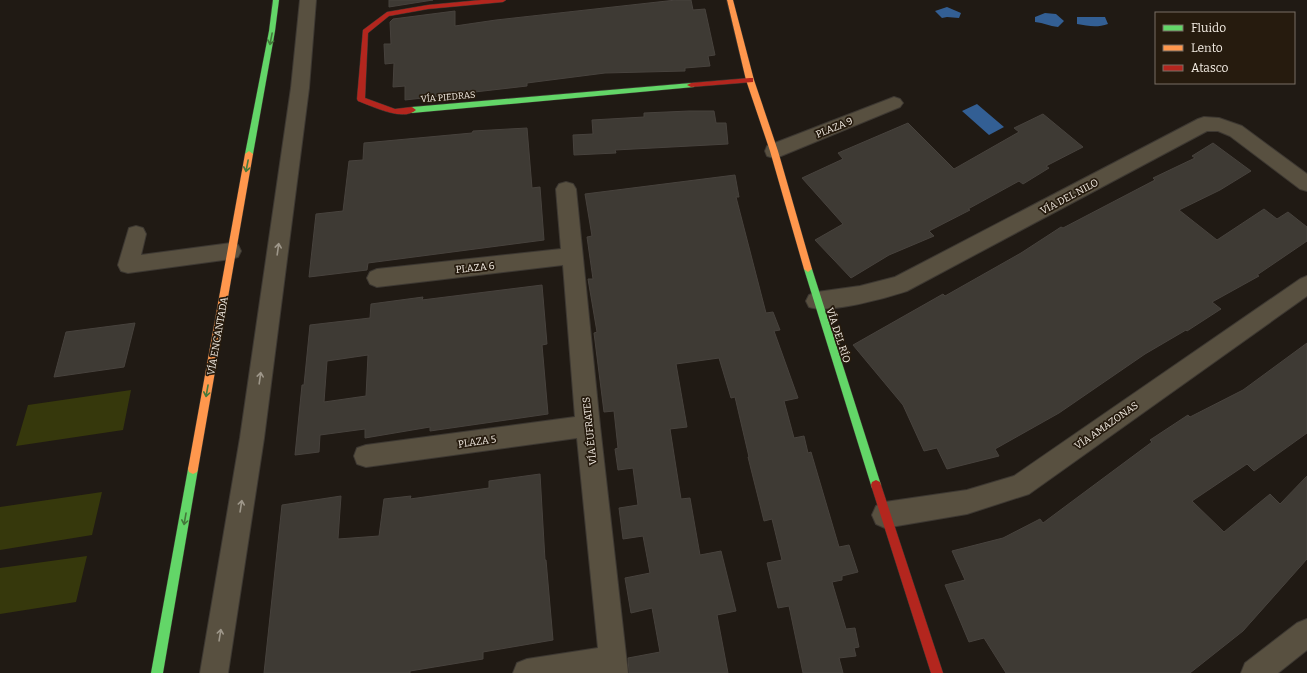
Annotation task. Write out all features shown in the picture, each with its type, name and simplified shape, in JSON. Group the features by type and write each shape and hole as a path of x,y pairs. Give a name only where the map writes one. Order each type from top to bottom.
{"street":[{"name":"VÍA ENCANTADA","path":"157,673 231,251 272,31 276,0"},
{"path":"214,673 253,430 300,88 308,0"},
{"name":"VÍA PIEDRAS","path":"503,0 427,3 388,14 365,32 361,99 394,112 750,80"},
{"name":"VÍA DEL RÍO","path":"730,0 750,80 774,151 817,301 937,673"},
{"name":"PLAZA 9","path":"774,151 894,103"},
{"name":"VÍA DEL NILO","path":"817,301 860,295 900,285 1204,124 1219,125 1236,131 1307,184"},
{"name":"VÍA ÉUFRATES","path":"566,189 588,426 613,667"},
{"path":"136,234 128,265 231,251"},
{"name":"PLAZA 6","path":"377,278 572,256"},
{"name":"VÍA AMAZONAS","path":"885,515 967,502 1020,486 1244,327 1307,285"},
{"name":"PLAZA 5","path":"366,456 588,426"},
{"path":"1255,673 1307,633"},
{"path":"527,673 613,667"}],"shaded area":[{"path":"131,390 123,430 16,446 28,405"},
{"path":"102,492 92,535 0,550 0,507"},
{"path":"87,556 76,602 0,614 0,568"}],"water":[{"path":"947,7 961,13 959,18 942,18 935,11"},
{"path":"1045,13 1056,14 1064,21 1058,27 1035,22 1035,17"},
{"path":"1077,17 1105,17 1108,24 1089,26 1077,24"},
{"path":"977,104 1004,127 989,135 962,111"}],"building":[{"path":"389,0 433,0 389,7"},
{"path":"676,0 691,0 693,10 705,9 715,55 708,56 710,66 685,68 685,71 605,73 527,83 527,86 405,100 405,86 393,87 394,63 385,64 384,44 391,44 390,22 393,19 455,11 455,26"},
{"path":"714,111 716,123 726,123 728,144 615,150 616,153 574,155 573,135 593,134 592,120 644,117 644,113"},
{"path":"1043,114 1083,147 1046,166 1049,168 1023,184 1019,181 968,209 970,210 929,231 934,236 889,255 851,278 815,240 843,224 802,178 843,159 838,153 908,123 954,169 1019,132 1014,128"},
{"path":"527,128 532,188 540,187 544,240 368,263 367,270 309,277 316,214 343,211 349,161 363,160 364,143 472,133 473,131"},
{"path":"1213,143 1251,171 1220,190 1179,210 1217,240 1264,209 1277,219 1288,212 1307,227 1307,241 1257,275 1259,276 1212,302 1221,309 1187,331 1186,330 1145,354 1059,413 995,449 999,456 947,469 937,448 924,451 903,405 853,345 943,294 945,296 1021,253 1061,227 1063,228 1155,180 1153,178 1195,158 1192,156"},
{"path":"735,175 739,197 736,197 766,313 773,312 780,330 774,331 798,398 784,401 794,438 804,436 808,453 811,452 839,547 849,545 858,572 842,576 842,580 832,582 846,629 855,628 859,647 854,648 856,656 839,658 843,673 803,673 789,606 778,608 767,563 782,560 772,519 764,521 735,397 731,398 719,358 676,364 687,427 670,429 681,499 690,498 700,555 721,551 736,611 717,615 728,673 629,673 628,658 660,652 652,608 631,613 625,578 650,573 643,536 623,539 619,508 638,505 633,468 618,470 615,449 618,448 614,411 604,412 594,333 597,332 588,279 593,279 587,237 592,236 585,194"},
{"path":"542,285 547,344 542,345 548,414 430,431 430,427 365,438 365,429 320,435 319,452 295,455 310,325 370,318 371,304 423,297 422,300","holes":["368,355 366,396 324,402 327,361"]},
{"path":"135,323 124,367 54,377 66,332"},
{"path":"1307,343 1307,433 1254,471 1247,464 1192,501 1224,532 1270,494 1280,504 1307,476 1307,559 1243,631 1190,673 1006,673 984,638 969,642 945,585 965,580 952,551 1003,538 1040,519 1043,523 1152,442 1150,440 1188,415 1190,417 1243,390"},
{"path":"540,474 545,560 553,640 483,652 483,659 410,671 410,673 264,673 282,505 341,496 338,539 379,536 384,499 411,496 410,499 489,488 489,481"}],"traffic: fast":[{"path":"249,154 272,31 276,0"},
{"path":"412,110 691,85"},
{"path":"808,269 876,485"},
{"path":"157,673 193,469"}],"traffic: slow":[{"path":"730,0 750,80 774,151 808,269"},
{"path":"193,469 249,154"}],"traffic: jam":[{"path":"412,110 394,112 361,99 365,32 387,14 428,7 503,0"},
{"path":"691,85 750,80"},
{"path":"876,485 937,673"}]}
